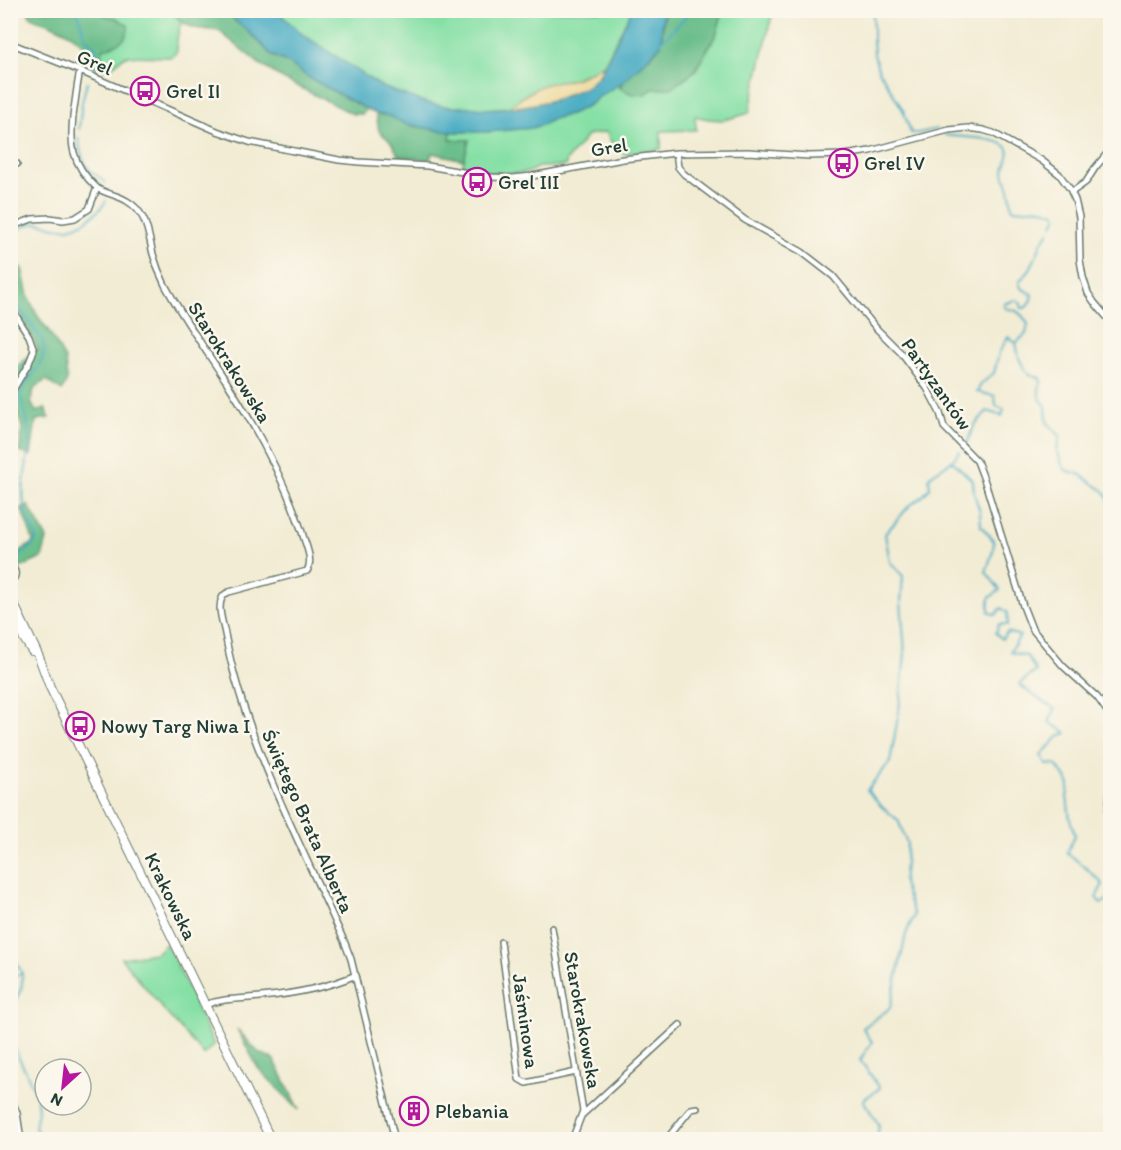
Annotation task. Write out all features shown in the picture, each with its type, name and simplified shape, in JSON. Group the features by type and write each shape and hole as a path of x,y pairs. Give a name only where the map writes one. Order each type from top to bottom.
{"main road":[{"name":"Krakowska","path":"11,597 50,687 271,1140"},
{"name":"Krakowska","path":"10,610 42,667"}],"street":[{"name":"Grel","path":"10,43 235,138 359,162 428,166 491,177 513,178 623,159 675,153 748,152 809,156 846,155 959,128 993,133 1041,160 1059,174 1072,192 1079,217 1080,260 1083,277 1088,293 1110,321"},
{"name":"Starokrakowska","path":"80,71 72,147 81,171 102,192 128,201 143,218 165,285 240,403 282,481 310,558 309,569 305,573"},
{"path":"1072,192 1086,182 1110,150"},
{"name":"Partyzantów","path":"675,153 678,167 684,174 745,220 802,252 833,276 870,321 901,353 927,388 940,413 944,427 977,461 1032,629 1063,666 1097,697 1109,714 1110,724"},
{"path":"1104,157 1110,161"},
{"path":"10,165 18,164"},
{"path":"10,231 16,225 32,219 75,218 89,209 97,188"},
{"path":"10,303 29,336 34,350 10,395"},
{"path":"10,564 16,574 10,582"},
{"name":"Świętego Brata Alberta","path":"305,573 229,592 222,598 221,613 230,663 255,740 344,941 356,975 395,1140"},
{"path":"1110,792 1107,824 1110,838"},
{"name":"Starokrakowska","path":"552,928 583,1111 572,1140"},
{"name":"Jaśminowa","path":"501,942 520,1082 526,1083 576,1072"},
{"path":"205,1005 300,992 336,983 356,975"},
{"name":"Starokrakowska","path":"580,1116 680,1025"},
{"path":"10,1096 17,1113 21,1140"},
{"path":"666,1140 691,1109 697,1108"}],"green space":[{"path":"27,11 98,11 128,25 128,30 121,41 103,49 101,65 97,69 85,48 75,37 34,18"},
{"path":"98,11 174,11 181,22 177,52 171,57 125,56 110,68 105,69 101,59 103,49 124,39 116,18"},
{"path":"174,11 228,11 236,22 273,56 366,109 363,114 353,114 283,79 258,63 219,31 194,28 181,22"},
{"path":"277,11 631,11 604,64 571,80 558,81 528,93 509,107 484,109 427,103 382,87 302,34"},
{"path":"666,11 723,11 716,35 694,71 671,88 653,89 644,94 634,95 620,88 626,78 659,47"},
{"path":"723,11 773,11 749,113 722,120 695,116 696,130 661,131 661,149 624,154 614,147 606,132 588,135 566,161 566,166 538,167 529,172 508,174 462,167 469,140 450,140 451,132 532,128 591,104 621,83 620,88 644,94 653,89 671,88 695,71 716,35"},
{"path":"376,114 389,116 412,126 451,132 450,140 469,140 464,160 432,153 430,160 399,156 391,142 379,131"},
{"path":"16,262 22,269 28,296 37,315 65,359 67,380 62,391 46,380 34,389 31,402 36,412 45,408 49,418 36,420 31,455 19,452 22,427 15,406 12,370 38,350 12,298"},
{"path":"28,505 47,539 42,558 20,568 13,555 32,544 33,540 21,508"},
{"path":"166,944 214,1044 204,1055 121,958 156,953"},
{"path":"237,1029 258,1052 274,1059 299,1110 258,1068"}],"sand":[{"path":"604,64 595,80 566,96 530,105 509,107 541,86 579,78"}],"water":[{"path":"228,11 277,11 302,34 382,87 427,103 484,109 522,107 555,100 586,87 600,75 631,11 666,11 663,18 661,45 623,82 591,104 532,128 451,132 405,124 389,116 376,114 342,96 287,62 273,56 236,22"}],"waterway":[{"path":"72,10 78,13 87,40 96,47 97,52 92,68"},
{"path":"660,42 692,10"},
{"path":"873,10 874,54 878,69 903,110 911,133 937,129"},
{"path":"79,129 87,82"},
{"path":"945,135 989,140 1004,145 1009,152 1004,172 1012,208 1053,212 1057,216 1053,224"},
{"path":"78,138 87,167 105,183"},
{"path":"10,244 15,234 27,225 38,223 62,228 78,225 99,210 106,201"},
{"path":"1049,232 1041,243 1030,269 1019,282 1021,288 1032,294 1031,300 1025,308 1022,308 1020,302 1015,300 1004,304 1004,307 1018,312 1028,324 1026,334 1016,343 1019,358 1030,375 1040,378 1039,397 1046,406 1047,422 1060,436 1057,450 1063,467 1067,471 1079,474 1104,491 1110,504"},
{"path":"10,259 17,277 16,303 43,342 44,350 42,360 20,395 28,424 29,446 23,489 24,508 37,537 30,547 13,560"},
{"path":"967,443 974,426 987,411 1002,416 1004,409 996,406 995,396 977,392 981,384 994,373 999,353 1008,337 1016,343"},
{"path":"877,1140 879,1125 863,1100 880,1088 860,1060 872,1042 863,1028 890,1008 906,934 914,915 903,883 907,843 898,820 867,790 890,762 899,711 905,654 901,602 903,576 890,562 885,534 910,505 930,488 931,475 952,461 960,451"},
{"path":"952,461 973,481 981,526 994,541 986,572 1000,590 989,598 989,612 996,615 1001,608 1007,612 1008,625 999,624 996,633 1002,639 1007,632 1020,636 1010,652 1027,656 1036,671 1019,684 1055,709 1049,722 1067,733 1059,736 1041,755 1047,765 1055,764 1069,785 1067,797 1075,835 1067,853 1103,884 1096,897 1101,904 1110,898"},
{"path":"10,942 14,959 22,973 21,989 10,1010"},
{"path":"15,977 22,973"},
{"path":"10,1039 37,1100 38,1111 35,1127 41,1140"}],"place":[{"name":"Grel II","path":"145,91"},
{"name":"Grel IV","path":"843,163"},
{"name":"Grel III","path":"477,182"},
{"name":"Nowy Targ Niwa I","path":"80,726"},
{"name":"Plebania","path":"414,1111"}]}
